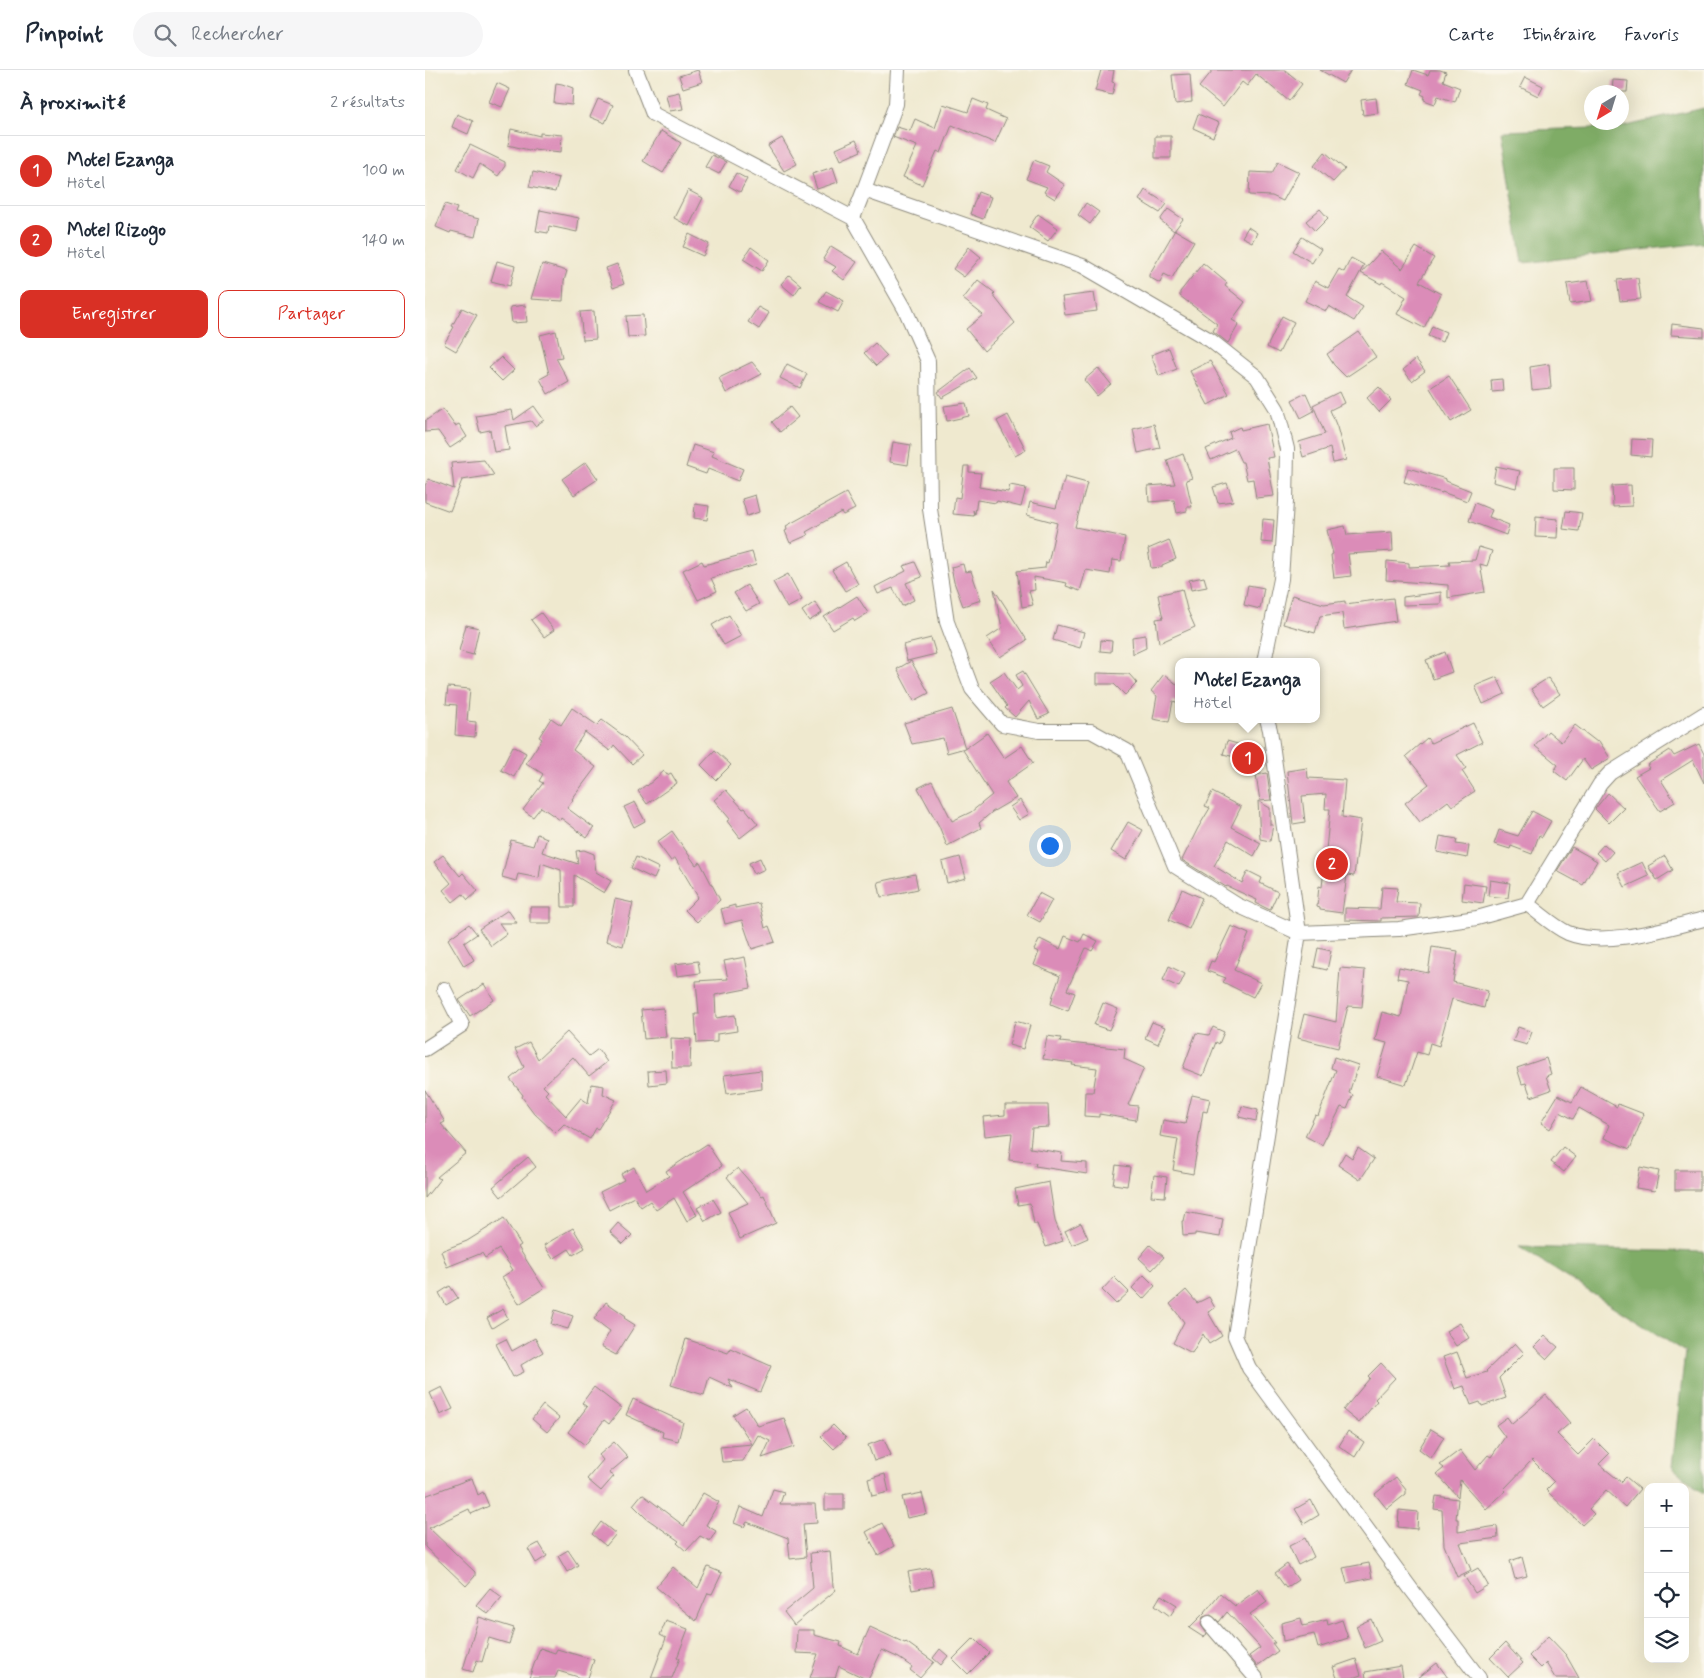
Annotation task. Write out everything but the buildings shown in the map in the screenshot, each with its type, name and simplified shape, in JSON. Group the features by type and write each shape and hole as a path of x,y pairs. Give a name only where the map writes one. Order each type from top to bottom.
{"street":[{"path":"636,70 653,114 853,218 905,309 928,361 929,510 947,622 972,689 1002,724 1039,731 1091,732 1127,751 1175,866 1237,905 1299,933 1399,930 1477,918 1527,904 1600,784 1610,773 1704,714"},
{"path":"853,218 896,104 897,70"},
{"path":"864,190 1083,266 1210,340 1257,377 1277,408 1287,449 1281,579 1265,658"},
{"path":"1268,723 1299,933 1235,1336 1249,1368 1479,1678"},
{"path":"1527,904 1557,927 1570,933 1589,937 1606,938 1636,934 1704,919"},
{"path":"425,1049 462,1025 444,989"},
{"path":"1209,1623 1256,1678"}],"green space":[{"path":"1704,108 1704,243 1523,263 1502,131 1584,128 1584,130 1629,130 1629,125"},
{"path":"1519,1247 1704,1252 1704,1494 1672,1467 1685,1352"}],"place":[{"name":"Motel Ezanga","path":"1248,758"},
{"name":"Motel Rizogo","path":"1332,864"}]}
